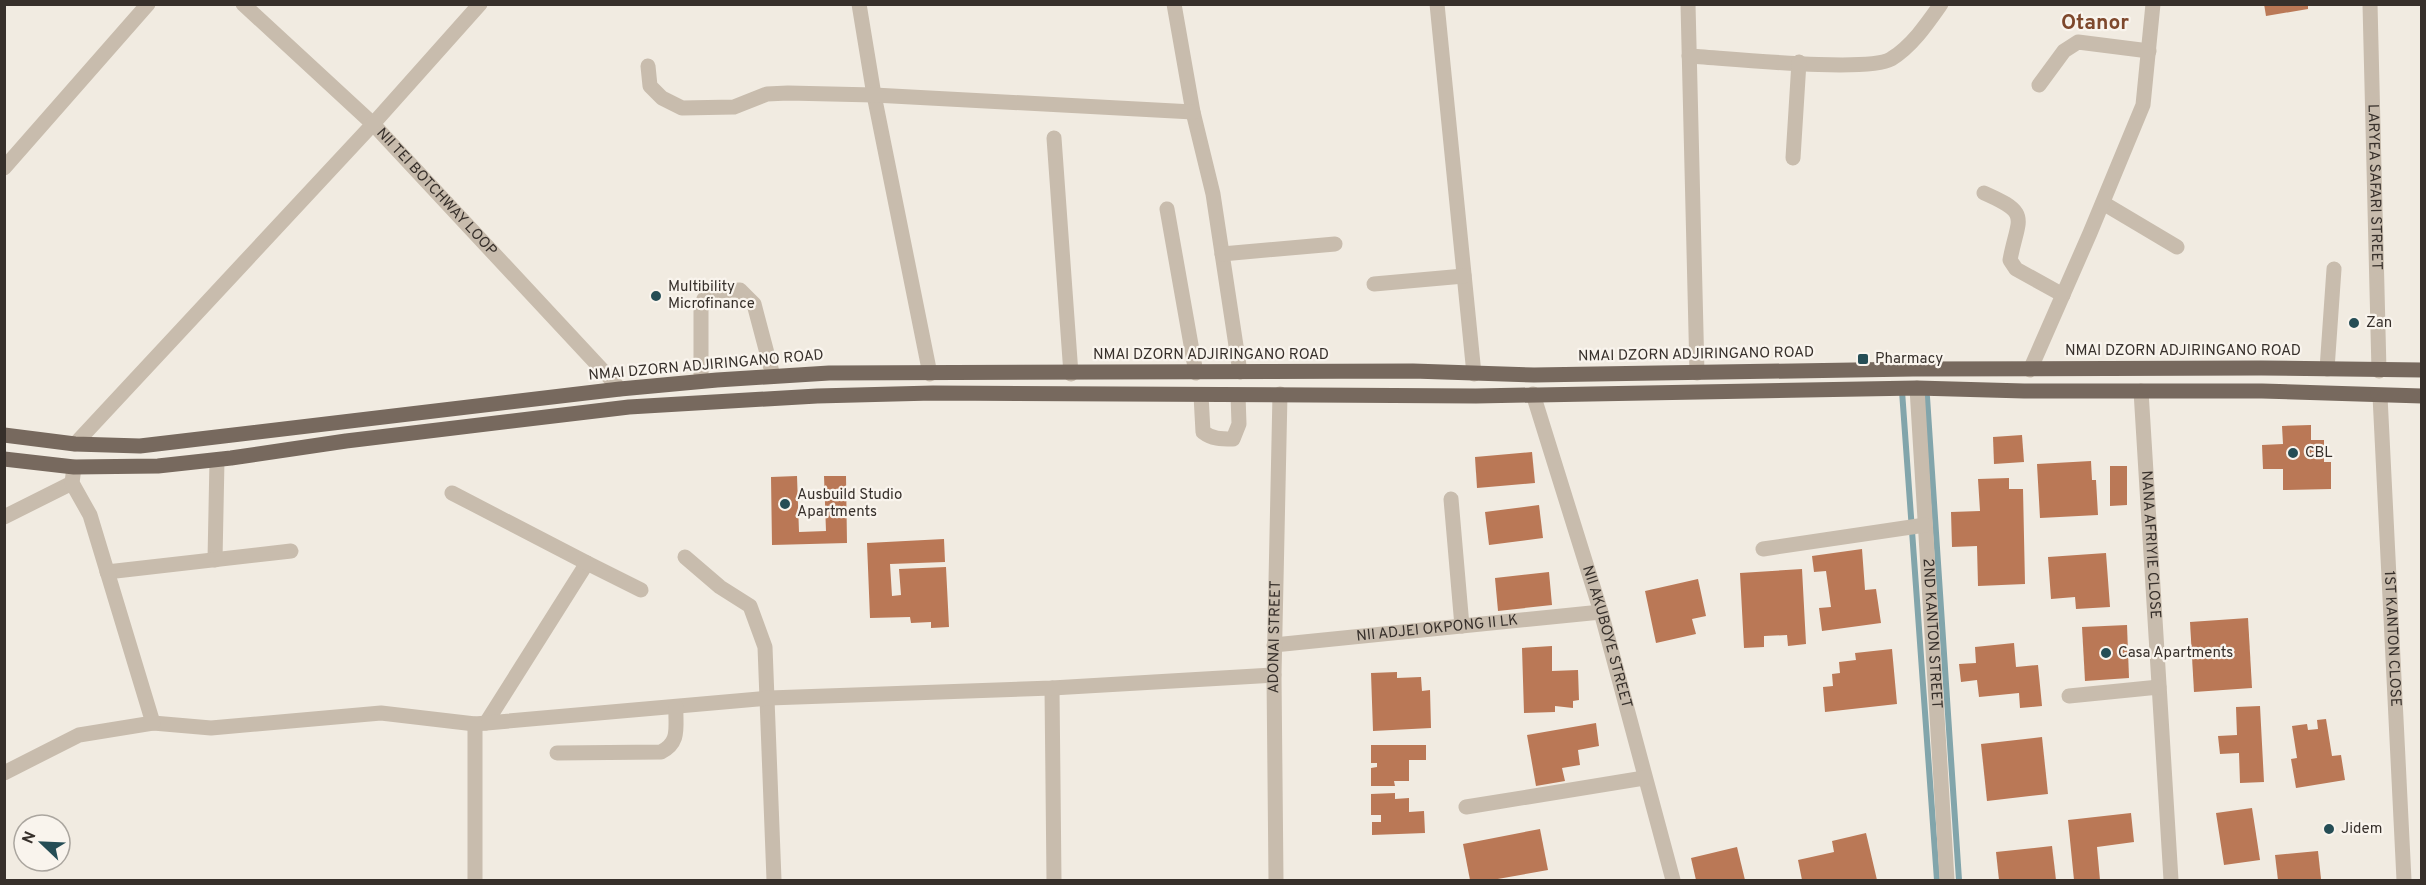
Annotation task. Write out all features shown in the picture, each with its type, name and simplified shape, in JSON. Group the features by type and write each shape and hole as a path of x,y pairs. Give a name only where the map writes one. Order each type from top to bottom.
{"main road":[{"name":"NMAI DZORN ADJIRINGANO ROAD","path":"4,435 75,444 141,446 620,389 701,381 830,373 1071,374 1413,371 1474,374 2421,370"},
{"path":"1413,371 1413,395"},
{"path":"4,459 74,467 138,467 217,460 346,441 570,414 705,401 933,393 1413,395 1696,393 1917,388 2421,396"},
{"path":"345,421 346,441"}],"street":[{"path":"4,168 148,4"},
{"name":"NII TEI BOTCHWAY LOOP","path":"243,4 373,124 620,389"},
{"path":"75,444 373,124 480,4"},
{"path":"859,4 874,95 930,374"},
{"path":"1174,4 1193,112 1213,194 1240,372"},
{"path":"1437,4 1474,374"},
{"path":"1688,4 1697,373"},
{"path":"1689,56 1873,64 1890,59 1922,31 1941,4"},
{"path":"2030,370 2143,105 2153,4"},
{"name":"LARYEA SAFARI STREET","path":"2370,4 2379,371"},
{"path":"2039,85 2064,51 2078,42 2148,51"},
{"path":"1793,158 1799,62"},
{"path":"648,66 650,86 662,98 682,108 734,107 767,94 788,93 874,95 1193,112"},
{"path":"1054,138 1071,374"},
{"path":"1984,193 2009,204 2017,212 2020,221 2010,260 2016,269 2063,296"},
{"path":"2103,203 2176,247"},
{"path":"1167,209 1196,373"},
{"path":"1222,254 1335,244"},
{"path":"2327,369 2334,269"},
{"path":"1374,284 1464,276"},
{"path":"701,381 701,308 704,299 712,291 740,290 754,304 773,376"},
{"name":"2ND KANTON STREET","path":"1917,388 1947,880"},
{"name":"NANA AFRIYIE CLOSE","path":"2141,391 2171,880"},
{"name":"ADONAI STREET","path":"1276,880 1274,645 1280,394"},
{"name":"NII AKUBOYE STREET","path":"1533,394 1601,612 1673,880"},
{"path":"1201,395 1203,432 1209,437 1220,439 1233,439 1237,432 1238,395"},
{"name":"1ST KANTON CLOSE","path":"2380,396 2404,880"},
{"path":"215,560 217,460"},
{"path":"74,467 72,483 90,515 153,723"},
{"path":"4,517 72,483"},
{"path":"452,493 642,590"},
{"path":"1451,500 1462,626"},
{"path":"1763,549 1925,525"},
{"path":"107,572 291,551"},
{"path":"685,557 720,587 750,606 765,647 769,698 774,880"},
{"path":"475,880 481,723 587,563"},
{"name":"NII ADJEI OKPONG II LK","path":"1274,645 1601,612"},
{"path":"4,773 79,735 153,723 211,728 381,713 481,723 769,698 1052,688 1274,675"},
{"path":"2069,696 2159,687"},
{"path":"1052,688 1054,880"},
{"path":"556,753 661,752 671,747 675,739 676,706"},
{"path":"1466,807 1644,778"}],"building":[{"path":"2264,4 2308,4 2308,9 2266,16"},
{"name":"CBL","path":"2311,425 2311,440 2324,440 2324,462 2331,462 2331,489 2283,490 2283,469 2263,469 2262,445 2283,444 2282,426"},
{"path":"2022,435 2024,462 1994,464 1993,437"},
{"path":"1532,452 1535,483 1477,488 1475,457"},
{"path":"2091,461 2092,480 2096,480 2098,515 2040,518 2037,464"},
{"path":"2110,466 2127,466 2127,505 2110,506"},
{"name":"Ausbuild Studio Apartments","path":"797,476 799,532 826,531 824,476 846,476 847,543 772,545 771,477"},
{"path":"2009,478 2009,489 2023,489 2025,584 1978,586 1977,546 1952,547 1951,512 1980,511 1978,479"},
{"path":"1539,505 1543,538 1489,545 1485,512"},
{"path":"944,539 945,562 890,564 892,596 901,595 899,569 946,567 949,627 931,628 931,622 911,623 910,617 870,618 867,543"},
{"path":"1862,549 1865,590 1876,589 1881,623 1822,631 1819,608 1831,607 1826,571 1814,572 1812,556"},
{"path":"2106,553 2110,607 2076,609 2075,597 2051,599 2048,557"},
{"path":"1802,569 1806,644 1788,646 1787,635 1764,636 1764,647 1744,648 1740,573"},
{"path":"1549,572 1552,605 1498,611 1495,578"},
{"path":"1698,579 1706,616 1692,619 1696,634 1656,643 1645,591"},
{"path":"2248,618 2252,688 2194,692 2190,622"},
{"name":"Casa Apartments","path":"2127,625 2129,678 2085,681 2082,627"},
{"path":"2014,643 2016,667 2038,665 2042,706 2020,708 2019,693 1979,697 1977,680 1961,682 1959,664 1976,663 1975,647"},
{"path":"1552,646 1552,671 1578,670 1579,700 1573,701 1573,708 1555,706 1555,712 1524,713 1522,648"},
{"path":"1892,649 1897,704 1825,712 1823,687 1833,686 1832,674 1840,673 1839,662 1856,660 1855,653"},
{"path":"1397,672 1397,678 1421,677 1422,691 1430,690 1431,728 1373,731 1371,673"},
{"path":"2260,706 2264,782 2240,783 2239,753 2220,754 2218,736 2237,735 2236,707"},
{"path":"2326,719 2332,756 2341,755 2345,780 2296,788 2291,759 2297,758 2292,726 2307,724 2308,730 2318,729 2317,720"},
{"path":"1596,723 1599,746 1578,750 1580,765 1562,768 1565,781 1536,786 1527,735"},
{"path":"2042,737 2048,794 1987,801 1981,744"},
{"path":"1371,745 1426,745 1426,760 1409,760 1409,781 1394,781 1395,786 1371,786 1371,768 1377,767 1377,763 1371,763"},
{"path":"1395,793 1395,799 1409,798 1409,812 1424,811 1425,833 1372,835 1372,822 1381,822 1381,815 1371,815 1371,794"},
{"path":"2252,808 2260,860 2224,865 2216,813"},
{"path":"2131,813 2134,842 2097,847 2100,880 2074,880 2068,820"},
{"path":"1540,829 1548,870 1492,880 1470,880 1463,844"},
{"path":"1866,833 1877,880 1802,880 1798,860 1834,852 1832,841"},
{"path":"2052,846 2056,880 1999,880 1996,852"},
{"path":"1737,847 1745,880 1696,880 1691,858"},
{"path":"2318,851 2321,879 2278,880 2275,855"}],"waterway":[{"path":"1902,391 1937,880"},
{"path":"1927,397 1959,880"}],"place":[{"name":"Multibility Microfinance","path":"656,296"},
{"name":"Zan","path":"2354,323"},
{"name":"Pharmacy","path":"1863,359"},
{"name":"CBL","path":"2293,453"},
{"name":"Ausbuild Studio Apartments","path":"785,504"},
{"name":"Casa Apartments","path":"2106,653"},
{"name":"Jidem","path":"2329,829"}],"district":[{"name":"Otanor","path":"2095,23"}]}
